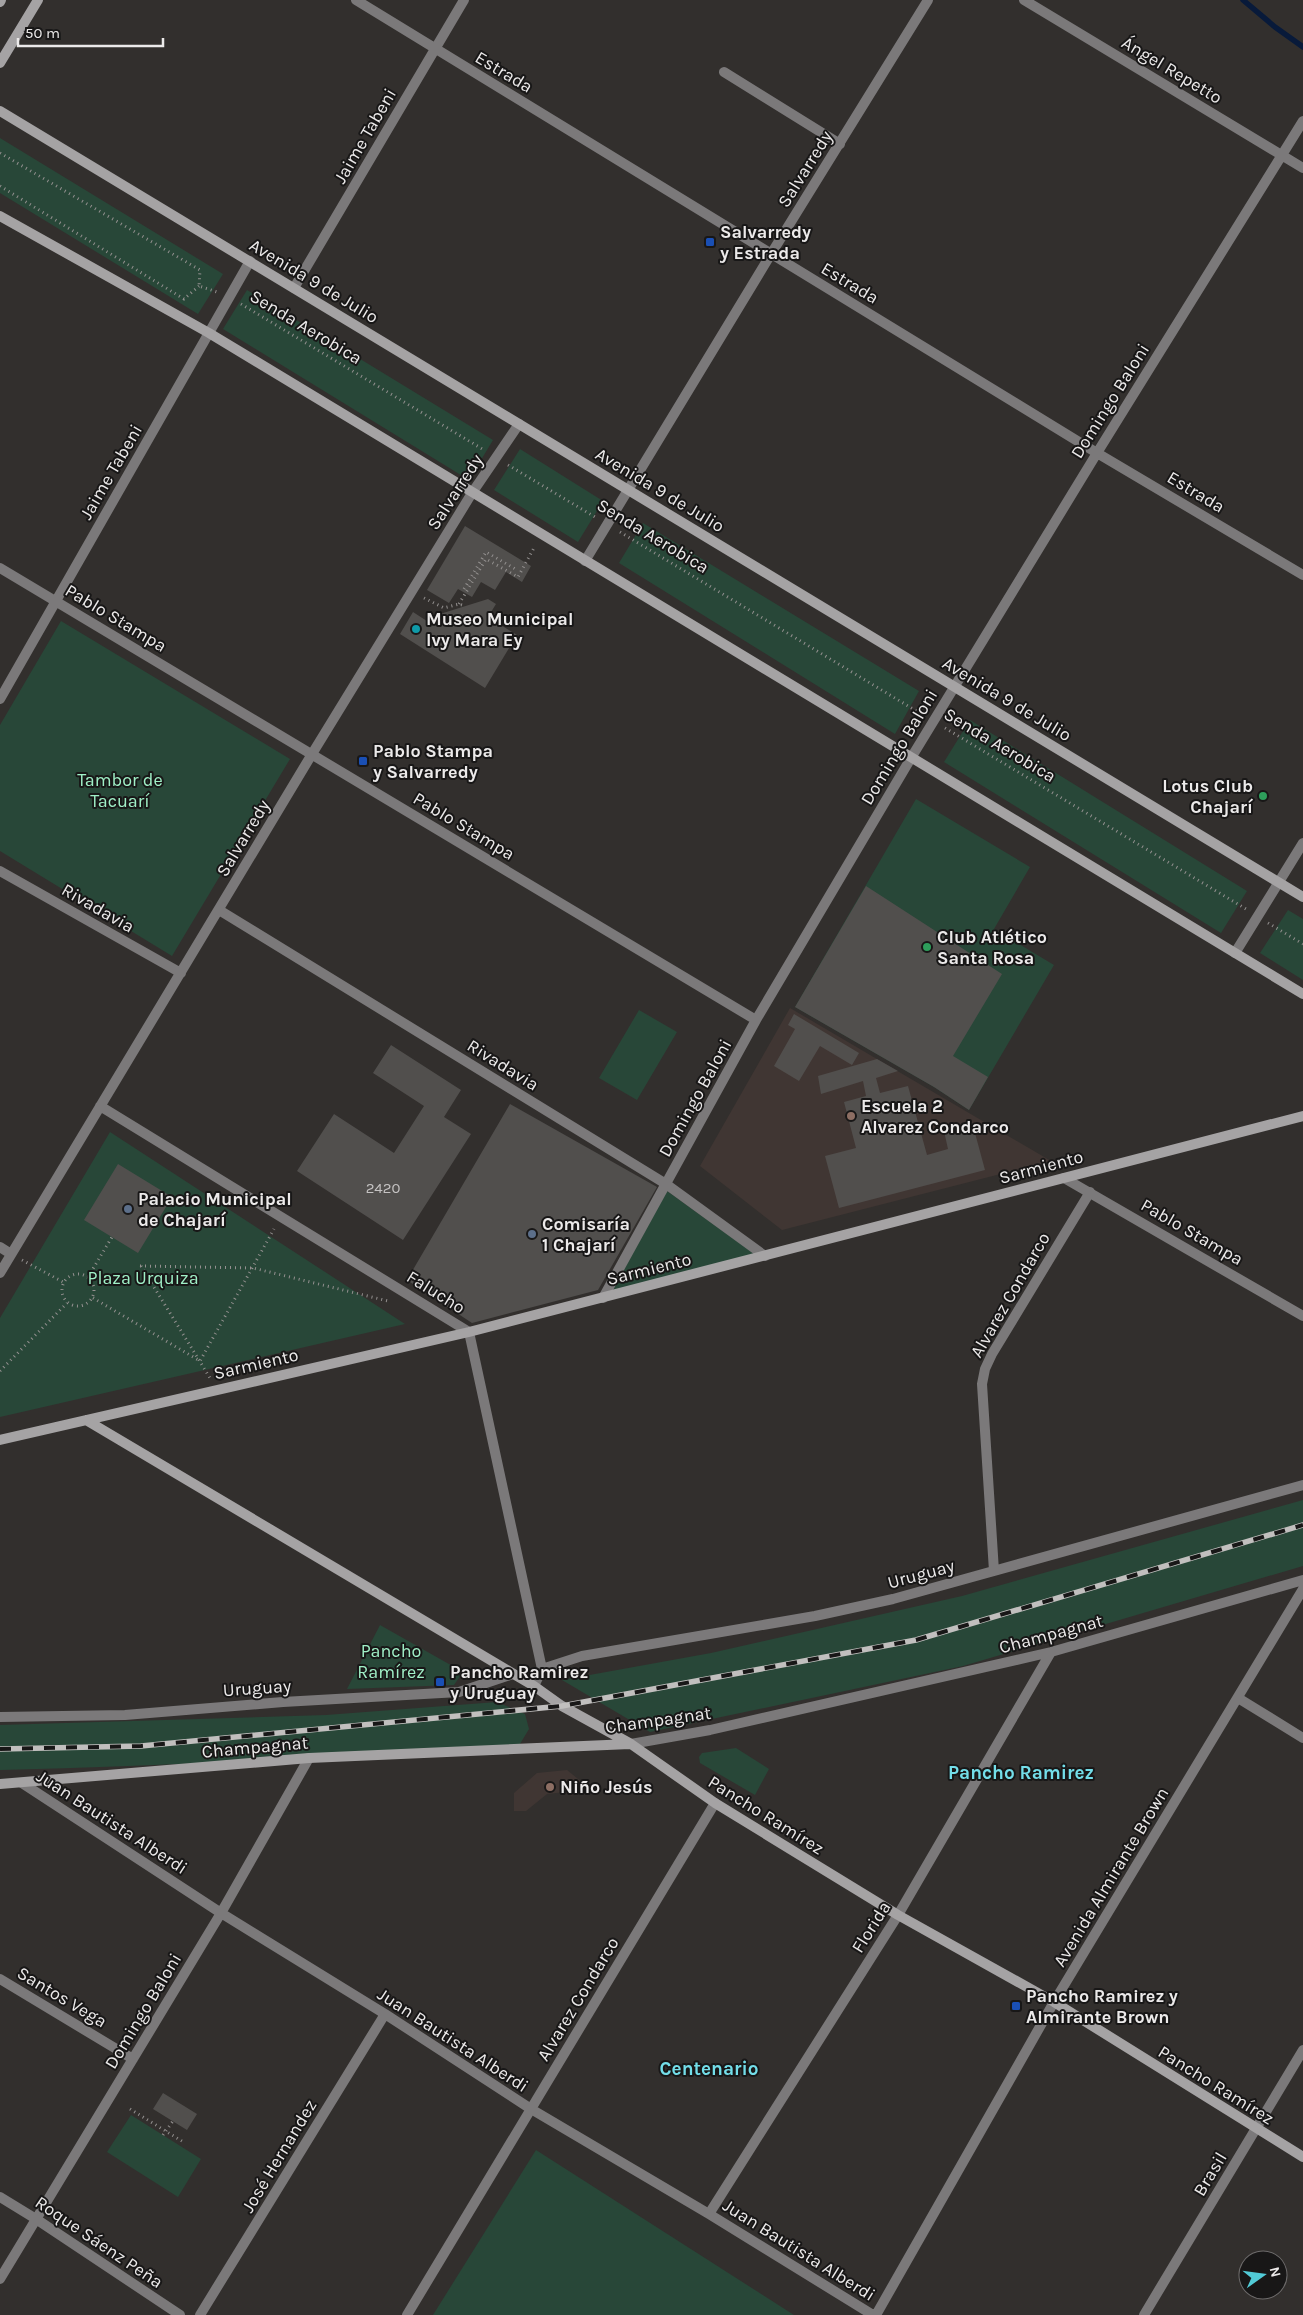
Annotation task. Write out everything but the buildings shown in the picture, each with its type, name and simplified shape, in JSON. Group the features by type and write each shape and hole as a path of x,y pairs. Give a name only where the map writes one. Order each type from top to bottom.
{"street":[{"path":"0,63 38,0"},
{"name":"Estrada","path":"356,0 1097,452 1303,574"},
{"name":"Jaime Tabeni","path":"294,288 464,0"},
{"name":"Salvarredy","path":"585,561 928,0"},
{"name":"Ángel Repetto","path":"1024,0 1303,168"},
{"path":"724,72 840,144"},
{"name":"Avenida 9 de Julio","path":"0,111 1303,897"},
{"name":"Domingo Baloni","path":"603,1298 756,1020 933,721 1280,154 1303,121"},
{"path":"0,216 209,333 1303,994"},
{"name":"Jaime Tabeni","path":"0,699 250,261"},
{"name":"Salvarredy","path":"0,1273 312,754 472,493 519,424"},
{"name":"Pablo Stampa","path":"0,568 756,1020"},
{"path":"1235,953 1303,843"},
{"name":"Rivadavia","path":"0,871 181,974"},
{"name":"Rivadavia","path":"219,910 666,1184 765,1256"},
{"name":"Falucho","path":"100,1106 469,1332 542,1669"},
{"name":"Sarmiento","path":"0,1440 469,1332 1303,1116"},
{"name":"Pablo Stampa","path":"1064,1178 1303,1316"},
{"name":"Alvarez Condarco","path":"994,1571 982,1384 985,1368 1090,1192"},
{"path":"0,1247 11,1254"},
{"name":"Pancho Ramírez","path":"86,1420 534,1686 562,1706 631,1744 715,1803 898,1915 1054,2002 1303,2157"},
{"name":"Uruguay","path":"542,1669 582,1656 806,1618 874,1604 1303,1485"},
{"name":"Champagnat","path":"0,1784 309,1758 631,1744 710,1730 1051,1652 1303,1580"},
{"name":"Avenida Almirante Brown","path":"874,2315 1054,2002 1303,1589"},
{"name":"Florida","path":"709,2214 898,1915 1051,1652"},
{"path":"534,1686 542,1669"},
{"name":"Uruguay","path":"0,1717 125,1714 283,1702 459,1692 513,1674"},
{"path":"1238,1698 1303,1738"},
{"name":"Domingo Baloni","path":"0,2278 221,1913 309,1758"},
{"name":"Juan Bautista Alberdi","path":"22,1783 221,1913 385,2014 531,2109 709,2214 874,2315"},
{"name":"Alvarez Condarco","path":"407,2315 715,1803"},
{"name":"Santos Vega","path":"0,1978 133,2058"},
{"name":"José Hernandez","path":"200,2315 385,2014"},
{"name":"Brasil","path":"1144,2315 1303,2050"},
{"name":"Roque Sáenz Peña","path":"0,2197 180,2315"}],"path":[{"path":"0,153 200,270 199,286 184,299 0,186"},
{"name":"Senda Aerobica","path":"199,286 229,297 1303,944"},
{"path":"459,604 486,559 518,577 541,534"},
{"path":"464,589 486,552 517,570"},
{"path":"479,563 484,566"},
{"path":"412,592 444,608 459,604 464,606"},
{"path":"200,1361 281,1216"},
{"path":"88,1277 112,1237"},
{"path":"11,1254 63,1282"},
{"path":"218,1390 140,1266 253,1268 394,1303"},
{"path":"79,1273 88,1277 95,1290 92,1298 86,1305 76,1307 67,1303 61,1294 63,1282 70,1275 79,1273"},
{"path":"92,1298 200,1361"},
{"path":"0,1371 67,1303"},
{"path":"130,2109 185,2142"},
{"path":"163,2135 173,2121"}],"shaded area":[{"name":"Escuela 2 Alvarez Condarco","path":"790,1008 1051,1161 782,1230 700,1166"},
{"name":"Niño Jesús","path":"567,1770 583,1783 572,1796 565,1792 547,1794 526,1811 514,1811 514,1793 537,1773"}],"green space":[{"path":"0,138 223,274 198,314 0,193"},
{"path":"247,290 493,440 469,480 223,329"},
{"path":"520,449 603,501 578,542 494,490"},
{"path":"643,523 919,691 895,734 619,563"},
{"name":"Tambor de Tacuarí","path":"61,621 290,759 172,956 0,851 0,725"},
{"path":"970,720 1247,891 1221,933 944,762"},
{"name":"Club Atlético Santa Rosa","path":"916,799 1030,867 994,929 1054,965 969,1110 934,1087 795,1007"},
{"path":"1288,910 1303,919 1303,980 1260,953"},
{"path":"639,1010 677,1032 637,1100 599,1078"},
{"name":"Plaza Urquiza","path":"110,1132 405,1324 0,1417 0,1318"},
{"path":"667,1191 756,1255 611,1293"},
{"path":"1303,1500 1303,1566 963,1666 650,1732 562,1680 711,1653 962,1596"},
{"name":"Pancho Ramírez","path":"380,1625 463,1672 454,1685 347,1689"},
{"path":"497,1702 525,1714 529,1729 520,1744 260,1760 0,1770 0,1725 326,1715"},
{"path":"736,1748 769,1769 755,1795 700,1763 699,1757 702,1753"},
{"path":"131,2115 201,2159 178,2197 107,2152"},
{"path":"536,2150 794,2315 433,2315"}],"waterway":[{"path":"1243,0 1275,27 1303,47"}],"railway":[{"path":"0,1749 141,1746 562,1706 916,1640 1303,1525"}],"place":[{"name":"Salvarredy y Estrada","path":"710,242"},
{"name":"Museo Municipal Ivy Mara Ey","path":"416,629"},
{"name":"Pablo Stampa y Salvarredy","path":"363,761"},
{"name":"Lotus Club Chajarí","path":"1263,796"},
{"name":"Club Atlético Santa Rosa","path":"927,947"},
{"name":"Escuela 2 Alvarez Condarco","path":"851,1116"},
{"name":"Palacio Municipal de Chajarí","path":"128,1209"},
{"name":"Comisaría 1 Chajarí","path":"532,1234"},
{"name":"Pancho Ramirez y Uruguay","path":"440,1682"},
{"name":"Niño Jesús","path":"550,1787"},
{"name":"Pancho Ramirez y Almirante Brown","path":"1016,2006"}],"district":[{"name":"Pancho Ramirez","path":"1021,1772"},
{"name":"Centenario","path":"709,2068"}]}
